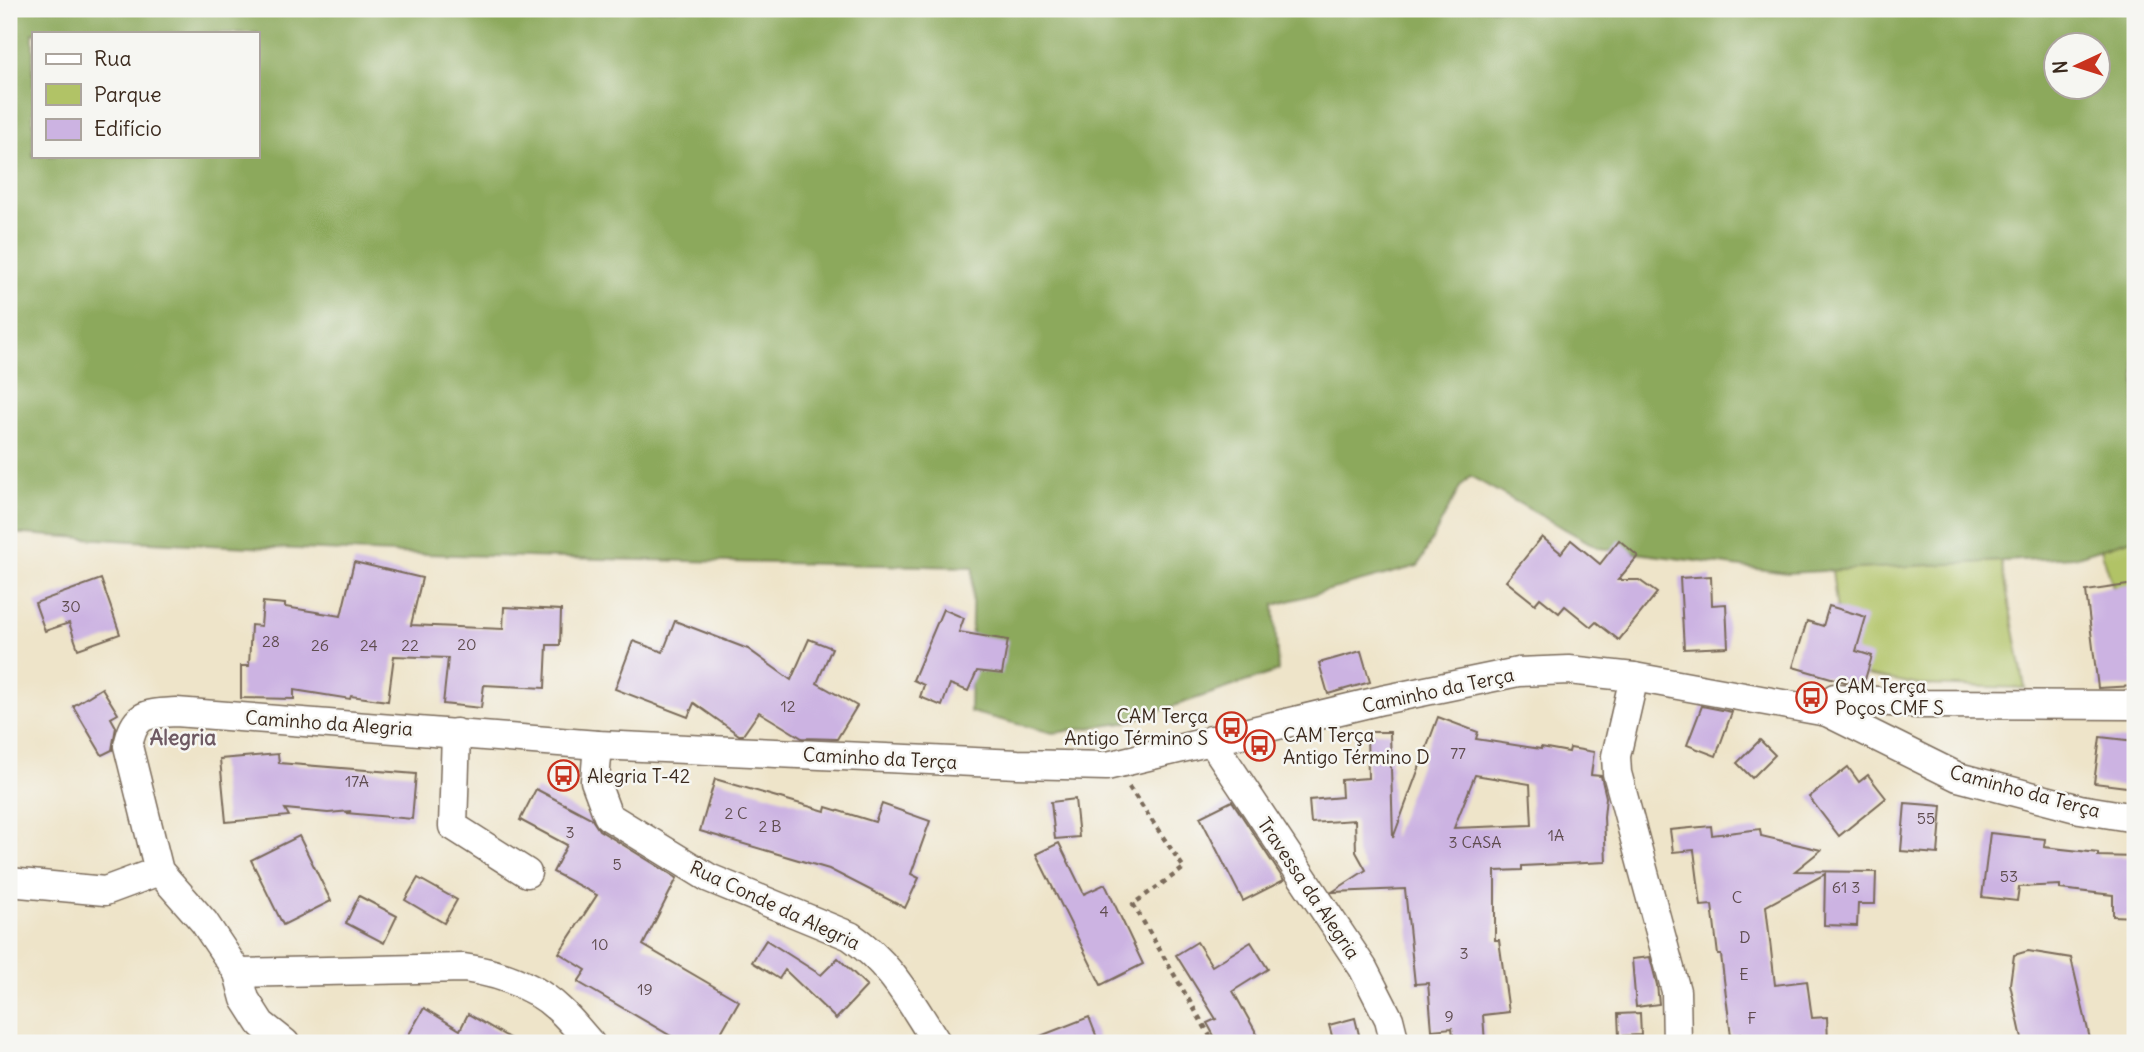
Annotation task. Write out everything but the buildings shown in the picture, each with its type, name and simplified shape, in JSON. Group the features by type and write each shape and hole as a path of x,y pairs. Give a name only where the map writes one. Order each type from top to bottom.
{"street":[{"name":"Caminho da Terça","path":"598,745 1107,766 1211,740 1518,672 1569,670 1634,677 1827,712 1958,777 2080,809 2135,818"},
{"path":"1634,677 1616,756 1617,773 1676,991 1677,1043"},
{"path":"1827,712 1835,698 1850,697 1918,704 2135,705"},
{"name":"Caminho da Alegria","path":"285,1043 261,1024 245,999 238,974 204,922 159,871 128,746 132,727 149,714 176,712 598,745"},
{"path":"456,733 453,825 527,873"},
{"name":"Travessa da Alegria","path":"1211,740 1363,968 1389,1019 1395,1043"},
{"name":"Rua Conde da Alegria","path":"598,745 595,781 608,816 709,878 850,936 871,950 888,967 937,1043"},
{"path":"9,881 105,891 159,871"},
{"path":"238,974 464,968 486,971 519,982 559,1008 590,1043"}],"path":[{"path":"1127,785 1184,867 1133,904 1214,1043"}],"green space":[{"path":"9,9 2135,9 2135,538 2074,557 1787,573 1599,548 1470,476 1460,487 1418,566 1274,605 1278,671 1123,723 1053,733 970,712 973,567 250,547 9,533"},
{"path":"2135,538 2135,658 2101,549"},
{"path":"2001,561 2025,688 1919,685 1844,671 1832,570"}],"place":[{"name":"CAM Terça Poços CMF S","path":"1812,697"},
{"name":"CAM Terça Antigo Término S","path":"1231,727"},
{"name":"CAM Terça Antigo Término D","path":"1260,746"},
{"name":"Alegria T-42","path":"564,776"}],"district":[{"name":"Alegria","path":"183,738"}]}
